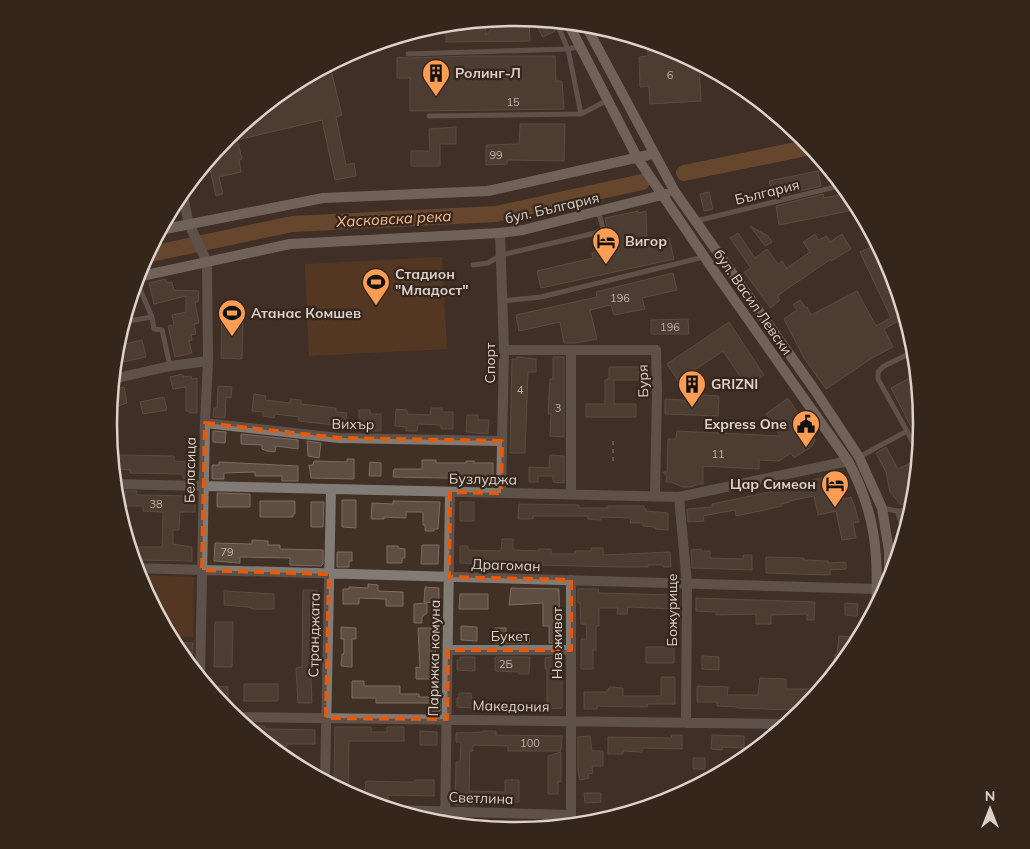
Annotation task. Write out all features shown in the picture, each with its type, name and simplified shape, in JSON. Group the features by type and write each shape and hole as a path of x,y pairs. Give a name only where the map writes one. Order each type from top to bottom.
{"main road":[{"name":"бул. Васил Левски","path":"572,31 638,159 704,257 848,461 862,490 871,518 876,547 877,589"},
{"name":"бул. Васил Левски","path":"590,34 674,192 860,457 882,508 889,561"},
{"path":"168,228 323,198 488,191 638,159 653,154"},
{"name":"бул. България","path":"146,276 290,244 500,233 523,230 674,192"}],"street":[{"path":"184,203 189,224 207,262"},
{"name":"Спорт","path":"500,233 504,350 500,493"},
{"name":"Беласица","path":"200,668 204,423 208,361 207,262"},
{"name":"Буря","path":"504,350 656,350 655,496"},
{"path":"571,350 571,494"},
{"path":"120,377 170,366 208,361"},
{"name":"Вихър","path":"204,423 338,438 502,441"},
{"name":"Бузлуджа","path":"121,484 680,497 848,461"},
{"name":"Странджата","path":"325,774 331,489"},
{"name":"Парижка комуна","path":"445,816 450,492"},
{"name":"Божурище","path":"680,497 687,584 686,723"},
{"name":"Драгоман","path":"144,568 877,589"},
{"name":"Нов живот","path":"571,580 571,818"},
{"name":"Букет","path":"448,650 571,650"},
{"name":"Македония","path":"245,717 778,724"},
{"name":"Светлина","path":"418,811 571,815"}],"lane":[{"path":"559,29 568,49 581,114"},
{"path":"408,54 568,49 580,46"},
{"path":"429,116 581,114 608,100"},
{"name":"България","path":"696,221 835,187"},
{"path":"473,265 488,262 501,255 604,231 598,212"},
{"path":"502,301 541,296 704,257"},
{"path":"141,289 152,317 154,329 162,330 170,366"},
{"path":"130,321 152,317"},
{"path":"907,355 884,366 878,372 878,379 912,442"},
{"path":"860,457 907,432"},
{"path":"882,508 904,511"},
{"path":"897,511 901,522"}],"path":[{"path":"613,442 613,461"}],"highlighted area":[{"path":"205,423 339,438 502,441 501,493 450,492 449,577 571,580 571,650 448,650 447,719 326,718 329,574 202,570"}],"shaded area":[{"name":"Стадион \"Младост\"","path":"442,257 447,349 309,356 305,264"},
{"path":"146,575 194,577 193,637 178,636"}],"building":[{"path":"485,27 486,35 493,27 529,27 530,41 446,42 446,33"},
{"path":"537,27 554,29 555,31 543,37"},
{"path":"648,49 699,72 701,101 650,104 649,86 640,87 639,57 648,56"},
{"path":"555,56 556,81 562,81 564,109 410,111 410,78 397,78 397,57"},
{"path":"331,71 342,115 336,117 346,165 354,163 356,176 335,180 322,120 237,140 242,159 239,160 241,172 219,177 223,194 216,196 210,169 233,143 252,125 294,93"},
{"path":"520,124 565,124 564,161 507,160 507,164 486,165 486,145 519,144"},
{"path":"456,127 456,144 440,144 440,166 411,166 411,151 430,151 429,129"},
{"path":"818,171 821,186 772,196 769,181"},
{"path":"709,192 713,209 704,211 700,194"},
{"path":"823,194 824,198 840,195 851,211 779,225 776,206"},
{"name":"Вигор","path":"638,211 638,213 646,211 647,243 669,238 674,259 541,288 537,271 593,258 592,253 611,248 605,218"},
{"path":"750,226 768,236 772,242 765,246"},
{"path":"738,233 755,258 767,249 778,264 782,261 787,269 810,252 803,242 815,234 818,240 827,236 830,242 842,234 851,249 831,261 831,259 777,296 780,300 771,308 744,272 751,268 730,238"},
{"path":"871,247 883,272 900,320 884,329 893,347 872,358 826,389 804,358 784,319 797,310 793,305 800,300 807,307 811,315 857,291 876,326 891,318 860,252"},
{"path":"673,273 677,290 642,298 645,309 614,315 611,305 590,310 597,339 564,343 560,322 519,331 516,315 597,297 596,292"},
{"path":"165,279 168,283 172,282 174,290 199,291 198,302 195,302 199,323 194,324 196,334 191,335 192,340 189,341 192,353 175,357 168,326 174,325 172,315 186,312 186,296 154,304 149,283"},
{"name":"Атанас Комшев","path":"222,316 243,317 242,359 221,358"},
{"path":"688,319 689,334 651,334 651,320"},
{"path":"729,322 764,375 747,387 723,351 678,381 667,364"},
{"path":"142,340 146,357 122,362 125,344"},
{"path":"517,357 536,359 536,372 528,372 525,453 510,453 512,359 517,359"},
{"path":"553,357 564,357 564,437 550,436 551,414 548,414 550,379 553,379"},
{"path":"609,367 639,367 639,380 614,380 614,404 636,404 636,417 586,417 586,404 605,404 605,380 609,379"},
{"path":"183,374 183,377 191,376 192,379 197,378 197,413 186,411 186,387 173,389 170,377"},
{"path":"910,378 913,430 891,388"},
{"path":"218,386 232,387 231,398 226,397 225,418 213,417 214,408 217,408"},
{"path":"124,387 127,403 118,406 118,398 119,388"},
{"path":"254,394 266,396 265,400 290,403 290,399 301,400 301,404 336,408 336,412 347,413 344,430 333,429 334,425 298,421 299,417 275,414 274,418 263,416 263,412 252,411"},
{"name":"GRIZNI","path":"700,395 719,396 718,416 665,414 665,399 699,401"},
{"path":"164,397 167,410 143,414 140,402"},
{"path":"788,398 814,437 815,440 812,446 794,458 791,453 779,461 759,460 759,469 703,466 703,484 691,487 682,487 666,482 667,477 663,472 667,472 668,439 676,439 677,431 780,436 766,414"},
{"path":"431,408 442,408 442,412 453,412 453,429 441,429 441,425 418,424 417,431 406,431 406,427 395,426 396,409 407,410 407,414 430,415"},
{"path":"359,410 370,410 370,414 381,414 381,431 370,431 370,427 359,427"},
{"path":"467,415 478,415 478,420 489,420 488,434 466,432"},
{"path":"213,431 226,432 225,443 213,442"},
{"path":"241,434 298,440 298,449 276,446 275,452 267,451 262,449 262,445 241,444"},
{"path":"307,441 321,443 319,458 308,456"},
{"path":"886,447 898,469 911,463 906,503 901,505 890,492 886,472 876,453"},
{"path":"118,455 174,456 174,461 196,462 196,479 183,478 183,474 130,473 130,470 119,469"},
{"path":"550,455 564,456 564,483 553,482 553,476 538,476 538,482 529,482 529,467 549,468"},
{"path":"347,459 354,459 354,479 311,478 309,465 313,465 314,461 347,462"},
{"path":"422,460 436,460 436,463 466,463 466,461 474,461 474,463 493,463 493,479 393,477 394,469 422,469"},
{"path":"219,462 298,466 298,481 282,481 282,476 255,476 255,472 224,473 224,479 212,479 212,465 219,465"},
{"path":"370,462 381,463 381,476 369,476"},
{"path":"833,475 837,497 843,496 844,499 851,497 854,505 859,522 853,523 856,538 842,540 836,511 818,515 814,496 789,501 781,504 782,506 736,516 735,510 703,516 704,521 688,522 687,509 712,507 712,504 812,483 812,480"},
{"path":"125,491 137,491 137,495 195,496 195,512 180,512 179,530 173,530 173,544 192,547 192,561 141,560 136,547 162,547 163,512 143,511 143,506 125,506 123,496 125,496"},
{"path":"217,493 250,494 250,507 217,507"},
{"path":"342,500 356,500 356,528 342,527"},
{"path":"260,501 295,501 295,514 293,514 293,517 260,517"},
{"path":"393,501 440,502 438,529 425,531 423,512 406,512 406,518 384,517 384,519 371,519 372,503 393,504"},
{"path":"311,502 324,502 323,527 311,527"},
{"path":"460,502 474,502 474,521 460,521"},
{"path":"519,504 579,505 579,508 644,506 646,511 668,513 668,530 643,526 643,523 630,523 631,518 601,517 601,520 588,519 588,516 533,516 533,519 518,519"},
{"path":"502,539 513,539 513,550 539,551 539,549 551,549 551,554 575,554 575,551 591,551 591,548 603,548 603,555 670,552 671,567 663,567 663,565 619,567 460,563 460,546 468,546 468,550 501,551"},
{"path":"252,540 268,541 268,545 280,545 280,549 323,550 323,564 321,566 290,565 290,558 240,557 240,563 214,561 215,543 252,544"},
{"path":"422,545 439,545 438,564 421,564"},
{"path":"387,546 398,546 398,548 405,549 405,558 402,558 402,563 387,563"},
{"path":"701,549 701,551 710,551 710,558 743,559 743,555 752,555 752,570 692,568 691,550"},
{"path":"337,552 352,552 352,561 349,561 349,567 337,567"},
{"path":"766,557 804,558 804,560 828,561 828,563 846,562 846,569 830,570 830,575 766,573"},
{"path":"368,584 378,585 378,591 403,592 403,606 386,606 386,599 359,598 359,604 343,604 343,589 349,589 349,587 368,588"},
{"path":"425,587 439,588 439,603 424,602"},
{"path":"511,588 559,589 560,643 549,643 549,626 543,626 543,603 509,605"},
{"path":"578,589 599,589 598,593 676,595 675,609 628,607 627,614 617,614 618,608 599,608 599,626 596,626 596,650 593,650 593,669 581,669 581,639 587,639 586,624 581,624"},
{"path":"303,590 317,590 317,654 310,654 312,703 298,703 296,668 302,667"},
{"path":"224,591 274,594 274,609 253,609 224,605"},
{"path":"460,594 488,594 488,609 459,609"},
{"path":"696,598 815,602 814,620 807,620 807,614 771,615 771,624 756,624 756,614 716,615 716,612 696,611"},
{"path":"427,603 427,613 422,617 422,623 414,623 414,604"},
{"path":"845,603 858,604 857,616 845,615"},
{"path":"215,622 233,622 232,667 214,667"},
{"path":"461,626 477,627 477,641 461,640"},
{"path":"341,627 356,628 356,639 352,639 352,667 341,666 342,654 344,654 344,639 341,639"},
{"path":"418,628 436,628 435,679 416,679 416,667 420,668"},
{"path":"495,628 506,628 506,633 529,634 529,643 495,643"},
{"path":"839,636 852,637 834,662 835,654 837,654"},
{"path":"182,642 193,643 192,658"},
{"path":"646,647 674,647 674,663 646,663"},
{"path":"702,656 719,657 719,670 702,669"},
{"path":"460,657 475,657 475,671 457,670 457,660 460,660"},
{"path":"495,657 530,657 529,674 495,671"},
{"path":"559,657 559,677 562,677 562,708 547,709 547,669 545,669 545,658"},
{"path":"661,677 675,677 675,704 648,704 647,707 597,706 597,709 584,709 584,692 606,692 610,687 623,688 623,696 661,696"},
{"path":"760,678 786,679 786,689 812,689 793,710 737,708 717,706 717,702 697,702 697,686 728,687 727,695 758,695"},
{"path":"352,681 364,681 364,686 400,686 400,694 419,694 419,697 440,697 440,711 430,711 430,703 376,703 376,698 352,698"},
{"path":"244,684 278,684 278,701 244,701"},
{"path":"215,686 228,687 228,700"},
{"path":"459,693 471,693 471,698 474,698 474,708 457,707"},
{"path":"254,725 265,726 265,729 315,730 315,744 287,744 287,746 281,746"},
{"path":"335,727 371,727 371,732 387,732 387,727 404,727 404,741 349,741 348,786 336,780 336,776 334,776"},
{"path":"420,731 437,732 437,745 420,745"},
{"path":"496,731 496,735 562,736 561,751 508,751 508,746 473,745 473,751 470,751 469,791 505,792 505,780 519,780 519,802 455,805 456,762 460,762 461,742 456,742 456,733"},
{"path":"672,735 682,735 682,749 642,748 642,752 623,751 623,754 608,754 608,737 671,738"},
{"path":"712,735 744,736 744,748 722,747 722,750 711,749"},
{"path":"590,736 592,751 603,751 603,766 592,766 593,773 588,774 589,778 580,780 578,771 578,737"},
{"path":"561,752 561,782 558,782 558,794 548,794 548,756"},
{"path":"693,758 705,758 705,769 693,769"},
{"path":"415,780 434,780 434,796 388,795 388,800 382,800 365,793 366,781 415,782"},
{"path":"584,793 601,793 601,802 585,803"},
{"path":"466,819 489,820 489,822"}],"waterway":[{"name":"Хасковска река","path":"684,173 802,149"},
{"name":"Хасковска река","path":"156,253 292,224 496,214 642,182"}],"place":[{"name":"Ролинг-Л","path":"436,97"},
{"name":"Вигор","path":"606,265"},
{"name":"Стадион \"Младост\"","path":"376,306"},
{"name":"Атанас Комшев","path":"232,337"},
{"name":"GRIZNI","path":"692,408"},
{"name":"Express One","path":"806,448"},
{"name":"Цар Симеон","path":"835,508"}]}
